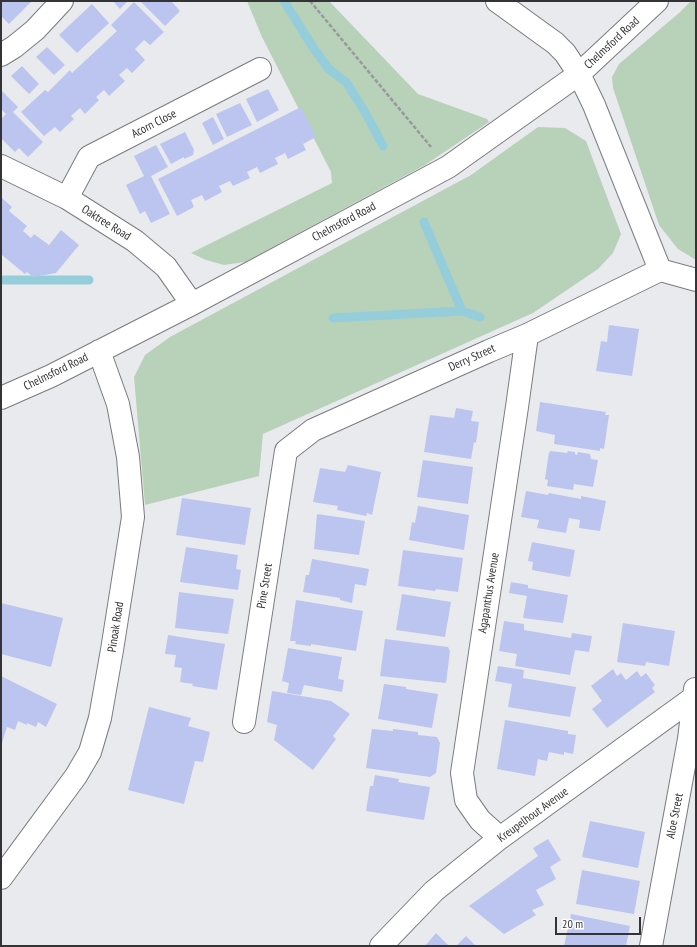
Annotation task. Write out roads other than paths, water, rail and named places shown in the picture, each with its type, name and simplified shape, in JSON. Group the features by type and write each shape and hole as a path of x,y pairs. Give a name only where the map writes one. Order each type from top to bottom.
{"street":[{"path":"1,55 14,47 35,30 62,1"},
{"path":"497,1 555,43 565,53 594,105 660,270 696,280"},
{"name":"Chelmsford Road","path":"1,398 51,376 192,304 448,167 578,74 657,1"},
{"name":"Acorn Close","path":"67,198 89,158 260,69"},
{"name":"Oaktree Road","path":"1,166 67,198 135,241 166,267 192,304"},
{"name":"Derry Street","path":"286,451 313,430 489,350 527,335 660,270"},
{"name":"Agapanthus Avenue","path":"500,838 480,820 466,800 462,773 518,407 527,335"},
{"name":"Pinoak Road","path":"1,878 76,776 90,752 100,718 133,517 128,457 118,404 99,352"},
{"name":"Pine Street","path":"244,722 286,451"},
{"name":"Kreupelhout Avenue","path":"381,946 434,891 500,838 695,693"},
{"name":"Aloe Street","path":"651,946 689,738 695,693"}],"waterway":[{"path":"284,1 314,49 329,69 347,83 383,146"},
{"path":"424,222 462,311"},
{"path":"1,280 89,280"},
{"path":"333,318 462,311 480,317"}]}
